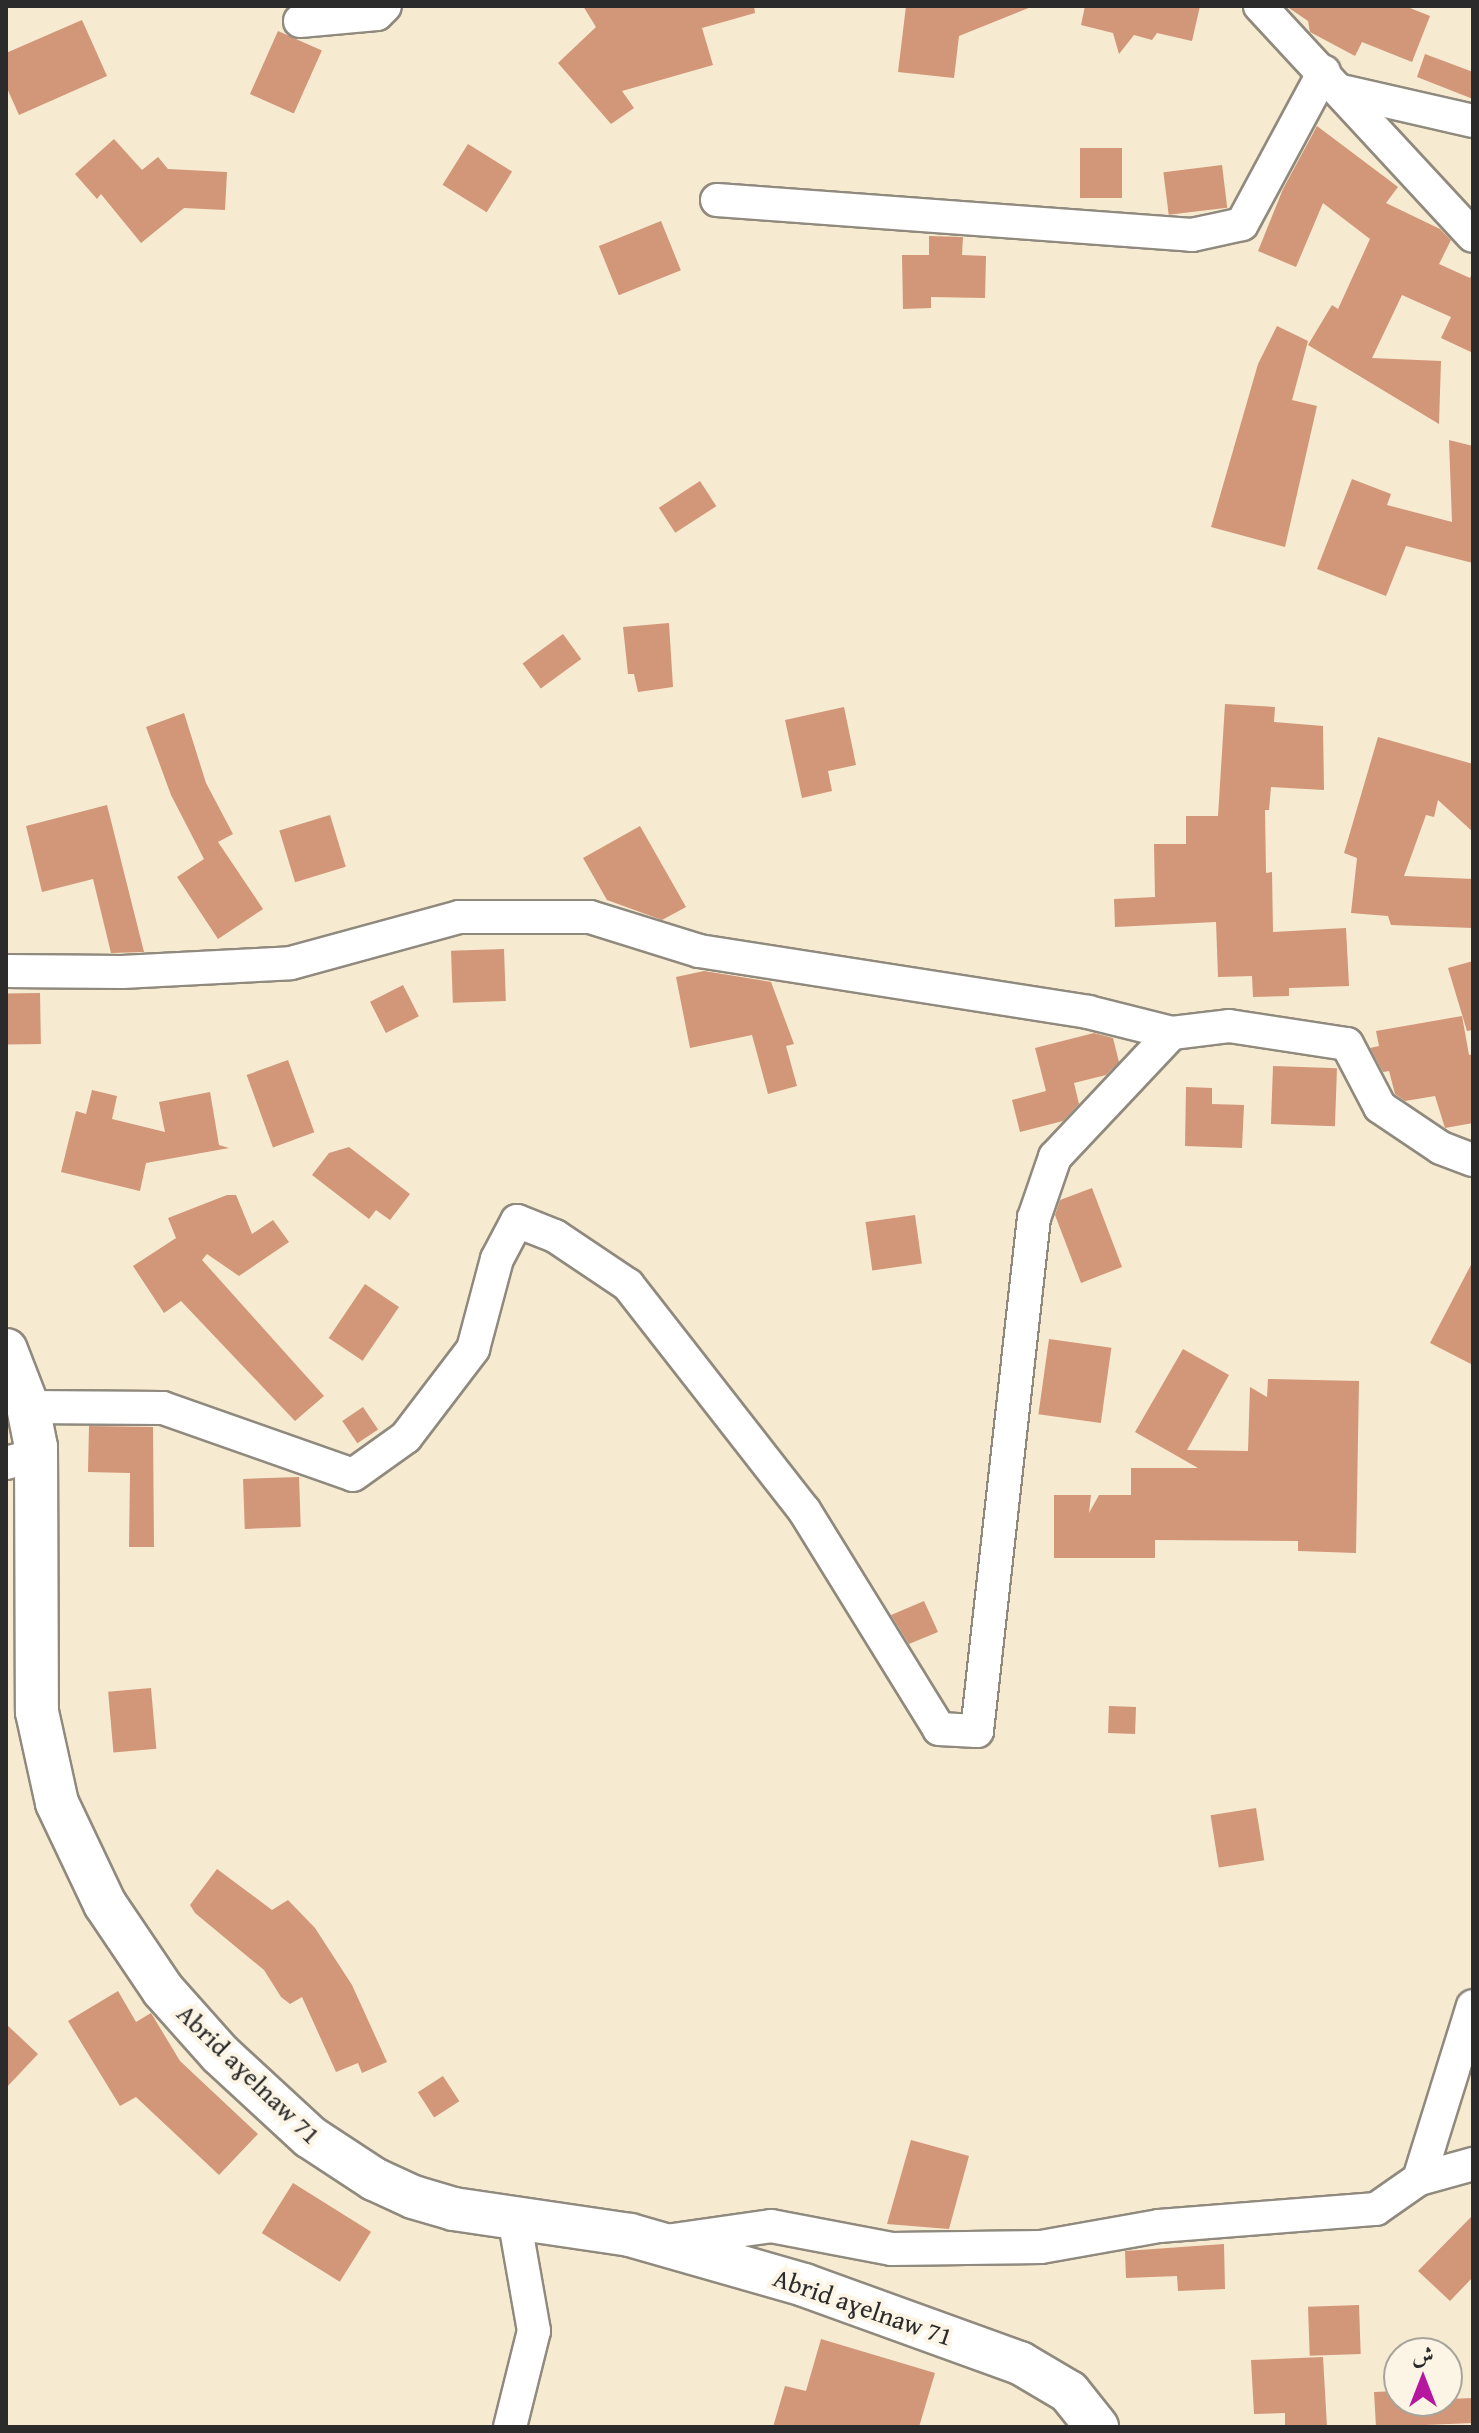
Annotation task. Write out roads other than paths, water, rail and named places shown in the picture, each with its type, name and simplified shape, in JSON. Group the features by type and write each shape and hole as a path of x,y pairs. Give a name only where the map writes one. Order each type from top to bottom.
{"main road":[{"name":"Abrid aɣelnaw 71","path":"6,1350 28,1407 21,1459 39,1725 57,1803 105,1904 163,1990 220,2054 310,2137 374,2179 413,2197 659,2242 804,2285 1020,2363 1069,2392 1097,2427"}],"street":[{"path":"300,21 377,14 385,6"},
{"path":"1260,6 1333,81 1473,236"},
{"path":"1333,81 1473,121"},
{"path":"717,200 1192,235 1242,224 1333,81"},
{"path":"6,971 291,963 459,917 590,917 699,951 1088,1012 1172,1033 1229,1026 1347,1044 1380,1107 1441,1148 1473,1160"},
{"path":"28,1407 163,1408 353,1475 406,1437 473,1349 497,1259 517,1221 555,1236 628,1285 804,1510 939,1729 977,1731 1034,1218 1055,1157 1172,1033"},
{"path":"1419,2179 1473,2006"},
{"path":"659,2242 771,2226 892,2249 1041,2247 1159,2226 1376,2209 1419,2179 1473,2164"},
{"path":"510,2427 534,2331 514,2217"}]}
